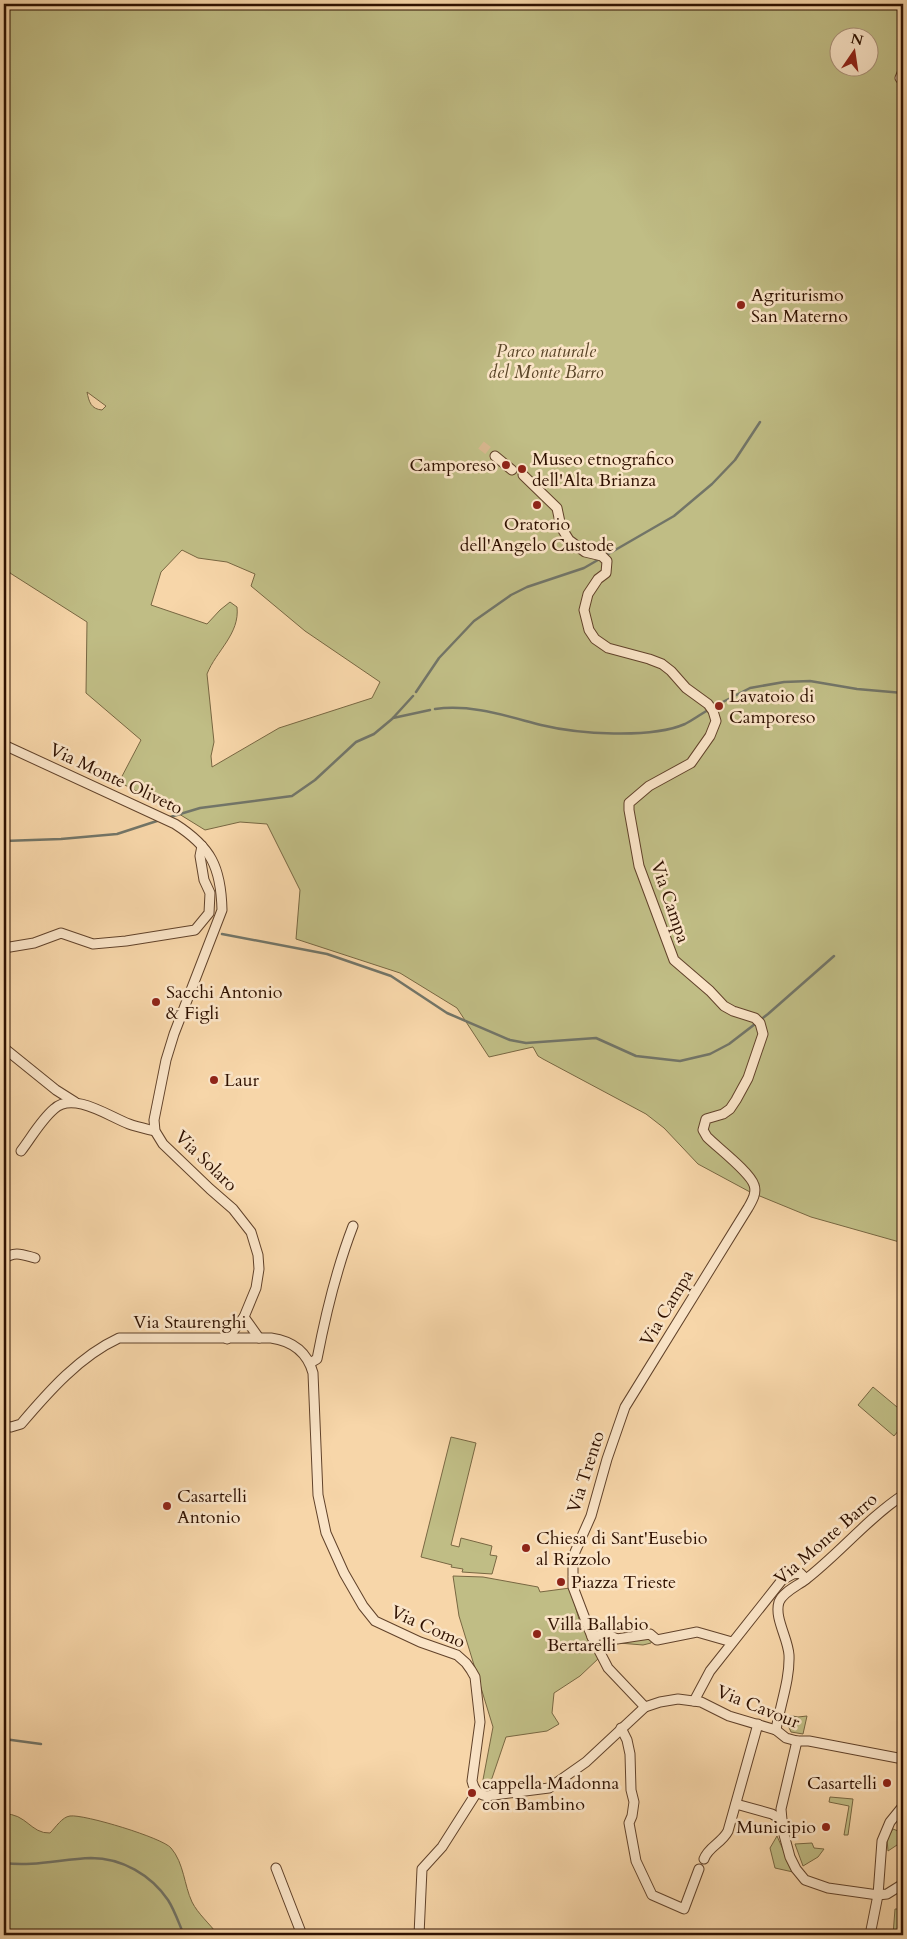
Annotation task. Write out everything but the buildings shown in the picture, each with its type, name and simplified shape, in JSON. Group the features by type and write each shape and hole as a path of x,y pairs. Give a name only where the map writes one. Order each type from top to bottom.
{"street":[{"path":"903,71 900,78 903,82"},
{"path":"495,456 512,470"},
{"name":"Via Campa","path":"523,475 557,508 561,527 569,540 585,552 604,559 606,573 598,579 588,594 584,610 589,630 595,638 608,648 662,664 686,688 708,704 713,711 716,721 710,736 691,763 649,786 629,803 629,810 639,866 674,960 710,991 724,1006 755,1018 760,1024 763,1034 759,1050 742,1089 730,1108 723,1114 706,1119 703,1130 707,1137 744,1172 754,1185 755,1193 748,1208 625,1407"},
{"name":"Via Monte Oliveto","path":"4,745 158,815 192,834 205,849"},
{"path":"4,948 34,943 61,933 93,944 126,941 195,930 209,913 210,893 204,880 200,856 205,849"},
{"name":"Via Solaro","path":"205,849 217,871 222,889 222,910 186,1002 166,1060 155,1105 154,1120 155,1131 163,1144 233,1209 251,1232 258,1255 259,1269 256,1288 244,1317 227,1339"},
{"path":"4,1048 56,1090 78,1103 95,1108 130,1124 155,1131"},
{"path":"21,1151 55,1108 65,1103 78,1103"},
{"path":"244,1317 260,1338 285,1340 300,1350 310,1363 317,1359 327,1306 354,1226"},
{"path":"4,1259 9,1254 17,1253 35,1258"},
{"name":"Via Staurenghi","path":"4,1426 11,1427 21,1424 71,1371 102,1346 119,1338 260,1338"},
{"name":"Via Como","path":"310,1363 313,1373 316,1422 318,1495 326,1533 344,1573 375,1621 420,1642 457,1655 466,1663 474,1676 480,1722 472,1781 477,1792"},
{"name":"Via Trento","path":"592,1637 573,1587 572,1576 575,1552 591,1516 607,1459 625,1407"},
{"name":"Via Monte Barro","path":"776,1730 783,1700 789,1653 778,1611 779,1602 784,1595 806,1579 886,1506 903,1495"},
{"path":"694,1701 710,1671 782,1580 793,1574 800,1573 806,1579"},
{"path":"419,1935 422,1869 442,1847 477,1792 486,1796 549,1788 586,1762 645,1707 608,1668 592,1637 609,1634 617,1639 650,1634 657,1640 697,1632 732,1642"},
{"name":"Via Cavour","path":"645,1707 678,1699 701,1702 729,1716 776,1730 786,1738 796,1741 809,1741 903,1760"},
{"path":"704,1859 708,1851 725,1837 758,1724"},
{"path":"621,1728 627,1740 630,1754 631,1790 634,1802 630,1823 634,1852 648,1888 652,1895 684,1909 699,1869"},
{"path":"796,1741 781,1809 783,1831 790,1857 796,1870 805,1880 828,1888 878,1895 887,1894 903,1884"},
{"path":"736,1804 772,1814 782,1820"},
{"path":"870,1935 878,1895 882,1841 890,1822 903,1806"},
{"path":"276,1868 302,1935"}],"green space":[{"name":"Parco naturale del Monte Barro","path":"4,4 903,4 903,1243 811,1217 750,1192 698,1164 664,1128 646,1114 543,1059 538,1056 533,1047 489,1057 457,1008 400,973 296,939 300,890 267,824 240,822 205,830 171,809 119,782 141,740 86,693 87,622 10,573 4,558","holes":["87,392 106,406 102,410 95,408 91,404","182,550 198,558 227,562 255,574 251,586 305,631 380,682 372,698 279,728 212,767 211,756 214,742 207,674 235,626 237,607 230,602 207,624 151,605 161,572"]},
{"path":"873,1387 903,1412 903,1425 894,1436 858,1405"},
{"path":"451,1437 476,1443 451,1545 459,1547 461,1538 492,1546 490,1555 497,1556 492,1574 462,1572 463,1569 421,1557"},
{"path":"453,1576 483,1577 538,1587 540,1592 570,1588 582,1629 586,1631 599,1658 580,1676 554,1693 552,1713 559,1724 547,1731 506,1737 488,1790 482,1785 493,1727 459,1616"},
{"path":"646,1638 652,1641 651,1643 643,1645 619,1643"},
{"path":"787,1715 807,1716 803,1734 791,1732 786,1721"},
{"path":"830,1797 853,1799 848,1835 844,1835 849,1806 829,1802"},
{"path":"4,1814 18,1817 38,1830 50,1833 64,1818 78,1816 123,1828 165,1844 171,1848 179,1860 192,1902 218,1935 4,1935"},
{"path":"893,1829 898,1831 903,1841 888,1851 887,1839"},
{"path":"777,1836 793,1872 775,1868 770,1848"},
{"path":"812,1843 814,1848 824,1849 818,1857 803,1866 795,1844"},
{"path":"895,1909 903,1909 903,1935 893,1935"}],"waterway":[{"path":"416,692 439,658 474,621 511,595 527,587 584,568 674,516 712,484 735,460 760,422"},
{"path":"713,707 750,688 784,682 810,681 857,689 903,693"},
{"path":"167,818 200,808 292,796 315,780 356,742 374,734 392,719 413,696"},
{"path":"435,709 476,709 556,728 614,734 670,729 685,724 708,710"},
{"path":"393,718 430,710"},
{"path":"4,841 61,839 117,834 160,820"},
{"path":"222,934 327,954 391,976 447,1013 510,1040 526,1043 596,1038 636,1056 680,1061 710,1054 729,1044 768,1014 834,956"},
{"path":"4,1739 41,1744"},
{"path":"4,1863 37,1863 91,1858 114,1861 125,1865 144,1876 161,1891 175,1913 184,1935"}],"tunnel":[{"path":"481,445 495,456"}],"place":[{"name":"Agriturismo San Materno","path":"741,305"},
{"name":"Camporeso","path":"506,465"},
{"name":"Museo etnografico dell'Alta Brianza","path":"522,469"},
{"name":"Oratorio dell'Angelo Custode","path":"537,505"},
{"name":"Lavatoio di Camporeso","path":"719,706"},
{"name":"Sacchi Antonio & Figli","path":"156,1002"},
{"name":"Laur","path":"214,1080"},
{"name":"Casartelli Antonio","path":"167,1506"},
{"name":"Chiesa di Sant'Eusebio al Rizzolo","path":"526,1548"},
{"name":"Piazza Trieste","path":"561,1582"},
{"name":"Villa Ballabio Bertarelli","path":"537,1634"},
{"name":"Casartelli","path":"887,1783"},
{"name":"cappella Madonna con Bambino","path":"472,1793"},
{"name":"Municipio","path":"826,1827"}]}
